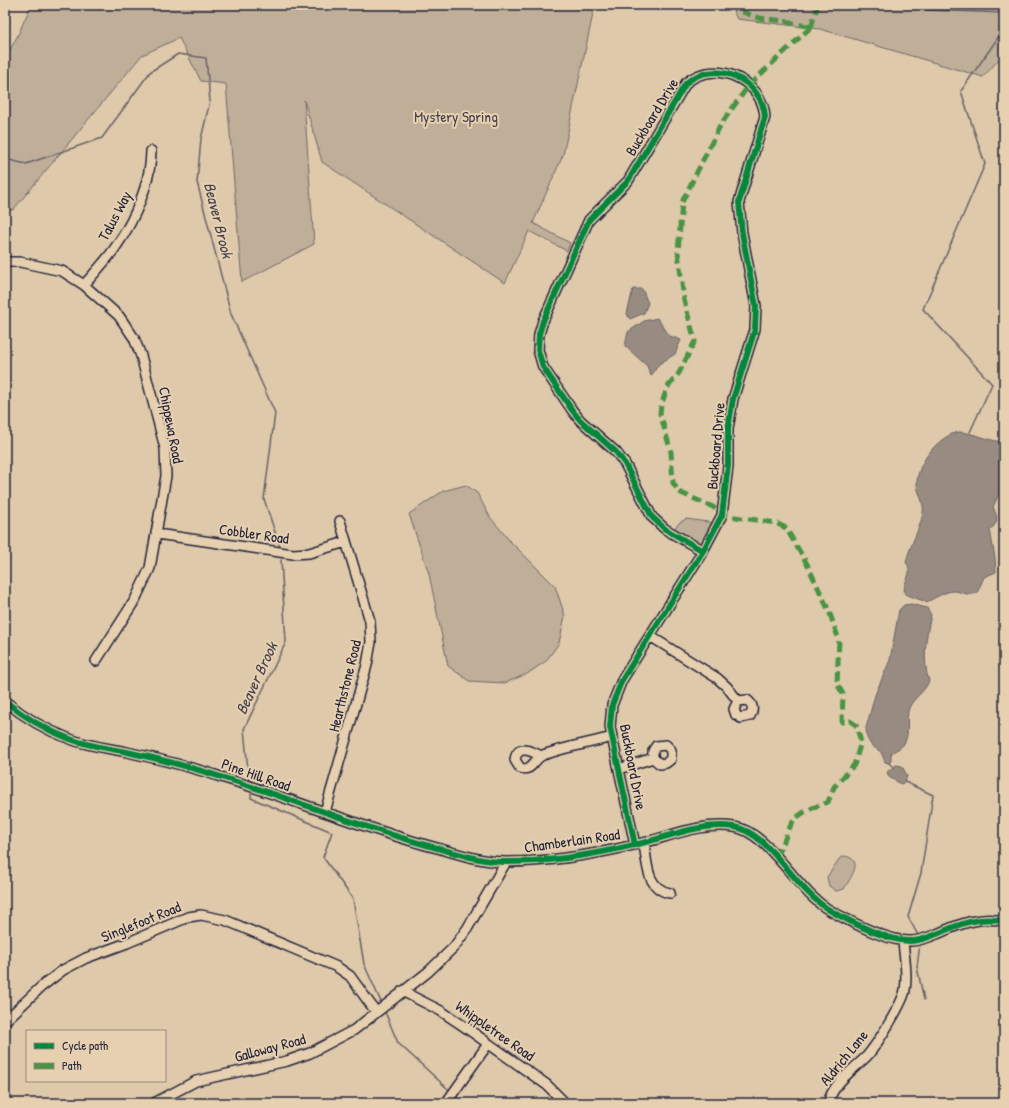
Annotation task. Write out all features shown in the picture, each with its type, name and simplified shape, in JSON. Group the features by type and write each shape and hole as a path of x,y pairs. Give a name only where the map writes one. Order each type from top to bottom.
{"street":[{"name":"Buckboard Drive","path":"670,893 660,890 652,882 619,769 612,737 610,719 615,695 703,551 722,515 728,466 728,429 732,399 755,329 756,306 742,233 739,202 765,117 764,107 759,95 738,77 718,74 701,74 693,77 686,83 628,181 597,210 589,220 543,321 538,342 540,359 551,380 580,420 609,446 625,464 652,517 665,529 703,551"},
{"name":"Talus Way","path":"84,285 113,251 128,226 147,183 151,166 151,151"},
{"name":"Chippewa Road","path":"5,262 20,262 58,270 84,285 105,303 126,325 134,338 141,356 166,457 166,481 153,558 146,579 135,600 96,661"},
{"name":"Hearthstone Road","path":"325,812 367,665 371,642 370,622 340,521"},
{"name":"Cobbler Road","path":"157,534 292,554 309,553 346,542"},
{"path":"650,636 717,678 727,687 738,702"},
{"name":"Pine Hill Road","path":"5,700 31,721 72,740 202,771 426,846 486,860 506,862"},
{"path":"541,756 612,737"},
{"path":"619,769 653,758"},
{"name":"Chamberlain Road","path":"442,959 468,929 506,862 585,854 640,844 695,828 734,827 740,829 764,843 800,886 821,905 876,932 903,941 920,940 968,921 985,919 1004,921"},
{"name":"Singlefoot Road","path":"5,1021 41,987 63,970 86,958 128,943 188,917 201,915 225,920 337,967 350,976 376,1012"},
{"name":"Aldrich Lane","path":"828,1103 833,1090 841,1080 870,1052 902,1000 906,980 903,941"},
{"name":"Galloway Road","path":"154,1103 196,1081 287,1061 310,1053 354,1030 442,959"},
{"name":"Whippletree Road","path":"402,991 441,1011 547,1085 565,1103"},
{"path":"446,1103 488,1044"}],"green space":[{"name":"Mystery Spring","path":"31,5 597,5 594,9 563,155 533,223 570,243 567,251 529,231 505,283 322,162 304,100 314,244 242,282 226,84 201,81 179,38 142,55 13,210 5,210 5,59 18,35"},
{"path":"730,5 1004,5 1004,54 983,77 820,29 737,19"},
{"path":"466,485 477,493 490,517 509,540 555,586 565,616 559,643 546,661 527,674 505,683 469,681 448,666 429,574 409,514 443,491"},
{"path":"686,519 715,523 703,543 697,544 673,530 679,523"},
{"path":"845,856 854,861 854,870 844,889 836,891 829,886 827,877 840,858"}],"shaded area":[{"path":"633,289 642,289 648,303 644,313 630,319 627,314"},
{"path":"657,318 670,336 681,340 675,354 659,364 651,376 647,366 625,346 628,332 644,321"},
{"path":"959,432 1004,442 1004,489 998,496 993,507 997,520 995,525 990,530 996,572 984,577 977,593 969,594 952,591 944,593 926,602 905,594 904,589 909,574 906,562 923,513 923,505 917,487 918,475 930,451 944,438"},
{"path":"911,604 927,608 931,615 926,640 925,657 929,681 909,708 907,737 902,746 891,754 891,761 889,763 885,762 881,752 871,745 867,738 866,728 875,695 890,660 899,610 904,605"},
{"path":"896,765 902,766 907,776 905,782 901,784 889,777 887,772"}],"waterway":[{"path":"928,5 927,10 1004,13"},
{"path":"970,432 992,384 923,309 985,164 961,91 1004,29"},
{"name":"Beaver Brook","path":"5,159 26,164 102,138 150,72 178,54 206,58 210,101 201,139 197,182 231,314 275,413 264,499 280,547"},
{"name":"Beaver Brook","path":"249,780 244,729 286,642 281,560"},
{"path":"889,763 894,768"},
{"path":"905,782 933,795 921,873 908,917 918,935"},
{"name":"Beaver Brook","path":"251,794 251,798 332,832 323,857 353,899 364,964 381,1002"},
{"path":"920,943 917,967 924,1000"},
{"name":"Beaver Brook","path":"385,1012 398,1043 448,1089"},
{"name":"Beaver Brook","path":"458,1098 463,1103"}],"marked path":[{"path":"728,5 759,18 784,21 811,27"},
{"path":"811,27 818,5"},
{"path":"775,856 794,820 807,810 828,802 834,787 854,765 861,742 856,725 850,721 842,722 843,694 837,684 839,640 829,611 807,564 786,528 776,523 722,515 713,507 679,492 673,483 671,452 660,413 667,388 679,373 695,341 684,300 678,252 682,202 721,124 749,85 811,27"}],"cycle path":[{"path":"635,845 610,727 612,705 622,680 703,551 665,529 652,517 625,464 616,452 580,420 543,367 538,350 539,334 543,321 589,220 628,181 686,83 698,76 710,73 723,73 736,77 747,83 756,93 762,104 765,117 739,202 742,233 756,306 755,329 733,399 728,429 728,466 722,515 703,551"},
{"path":"5,701 36,723 52,732 77,741 175,763 383,832 488,861 522,862 587,855 618,849 696,829 721,826 734,827 747,831 759,840 818,902 831,911 881,935 914,941 928,938 969,922 978,920 1004,921"}]}
